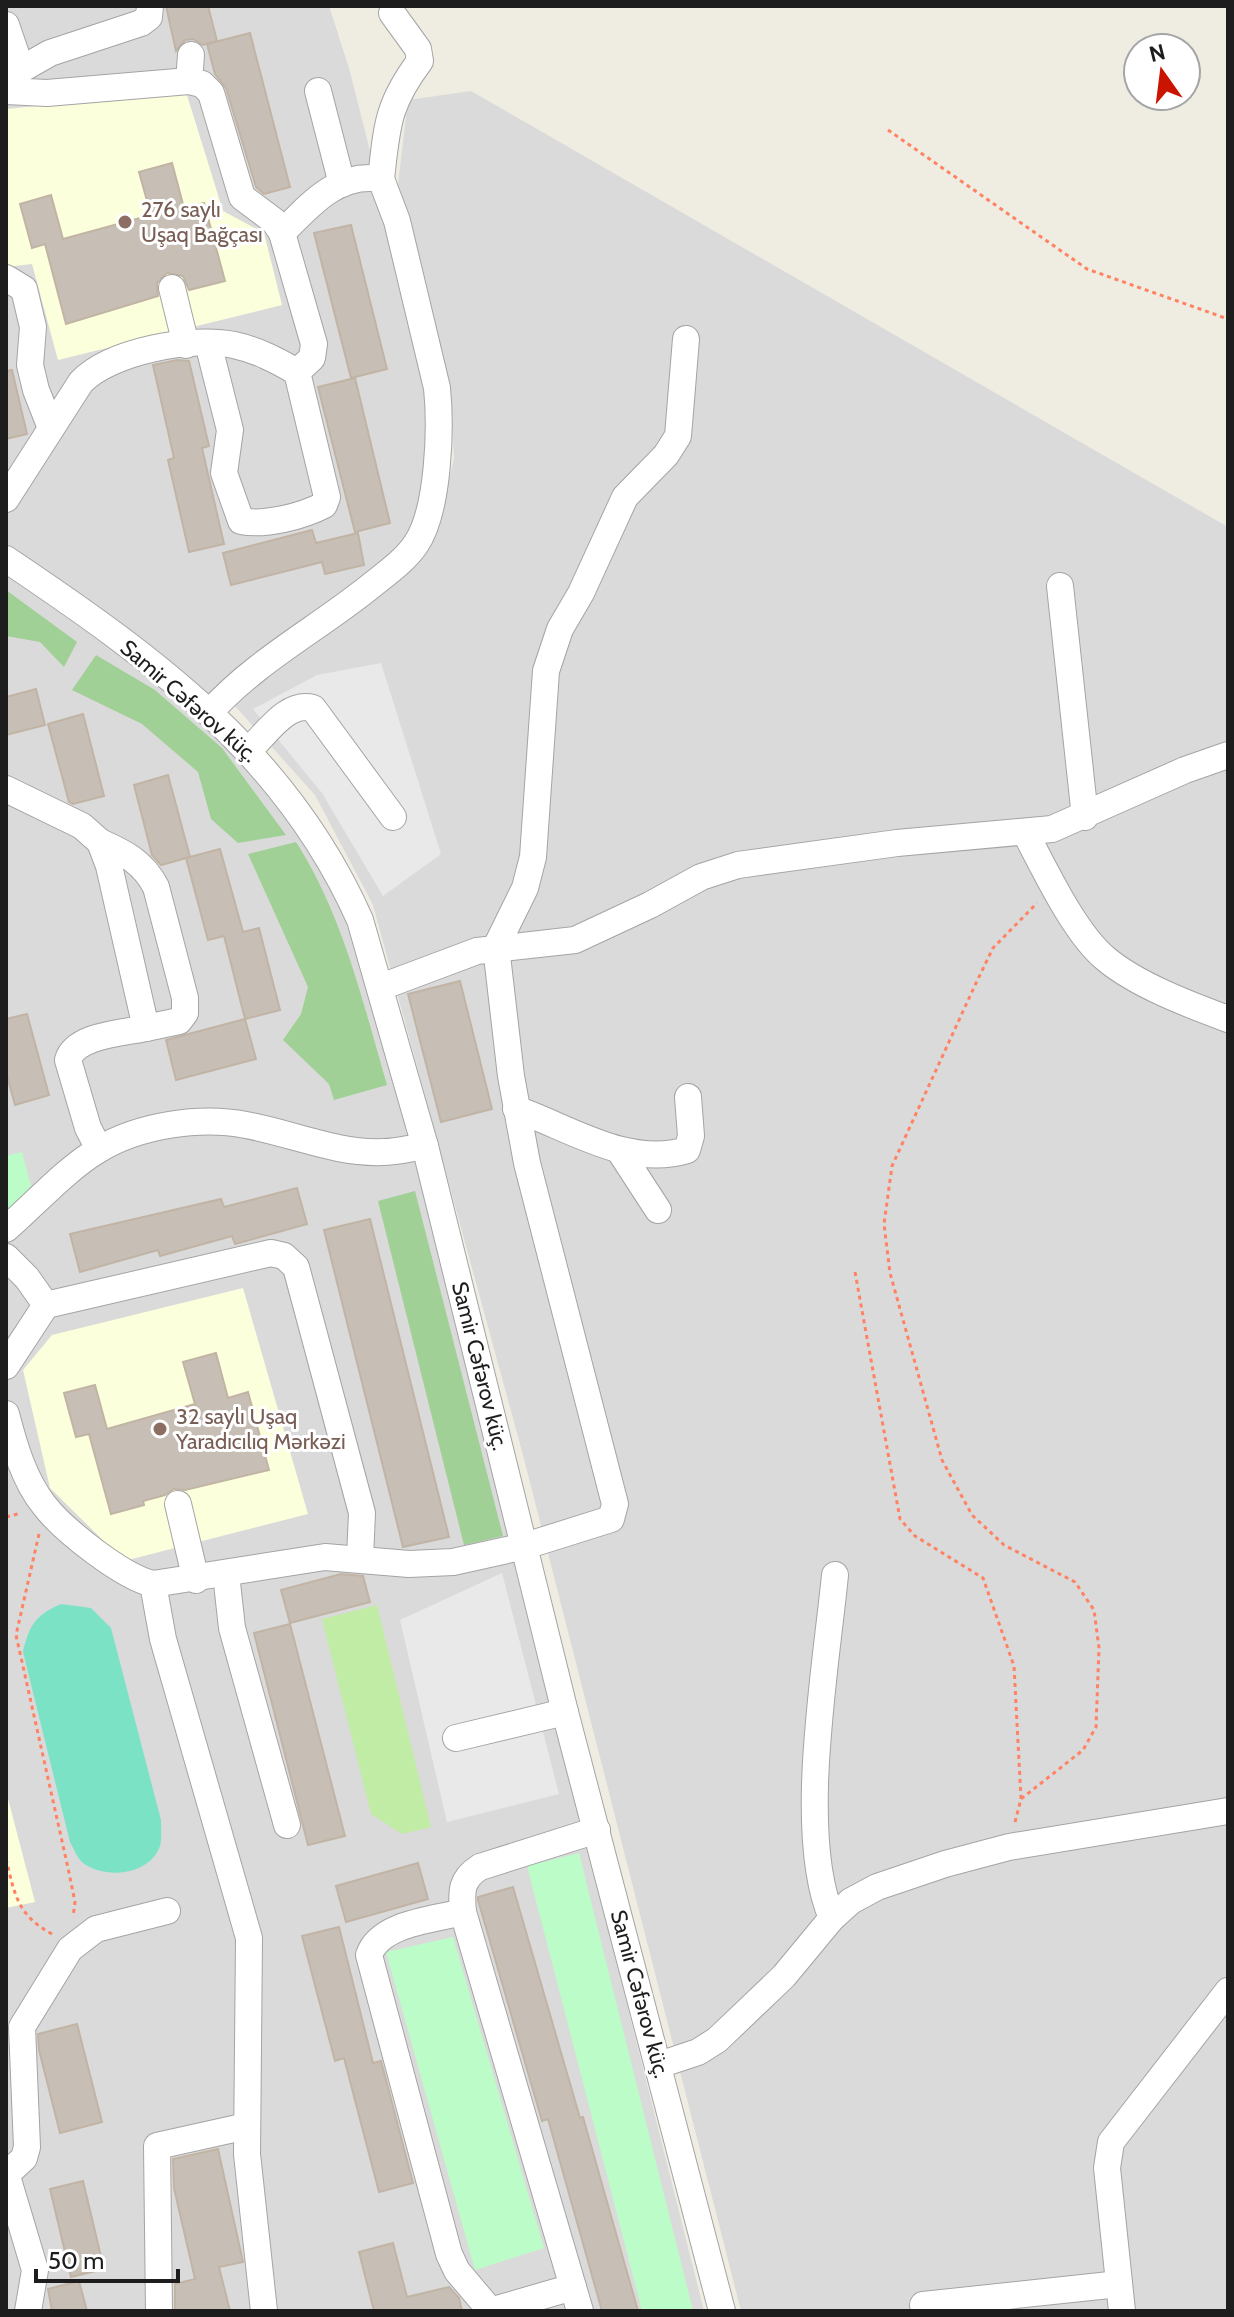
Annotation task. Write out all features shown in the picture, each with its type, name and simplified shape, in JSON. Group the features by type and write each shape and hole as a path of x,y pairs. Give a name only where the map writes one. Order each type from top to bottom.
{"street":[{"path":"15,6 6,23 13,73 78,42 141,23 149,17 150,6"},
{"path":"209,713 253,670 344,607 400,563 425,528 440,416 437,388 397,221 381,179 389,111 400,87 420,61 418,49 392,13"},
{"path":"6,91 47,93 190,68 211,93 242,197 274,221 282,233 314,344 312,358 297,372"},
{"path":"318,91 342,184"},
{"path":"282,233 327,189 370,177 381,179"},
{"path":"6,278 24,289 33,327 30,365 51,428"},
{"path":"6,499 93,369 157,348 197,344 231,344 262,352 297,372 327,497 324,505 253,524 241,521 224,473 230,430 197,344 172,288"},
{"path":"6,1414 29,1482 45,1507 109,1562 133,1579 153,1584 196,1580 295,1559 360,1558 409,1564 439,1563 525,1546 611,1519 615,1504 516,1109 496,947 525,888 533,857 546,671 560,629 581,593 625,497 666,455 678,436 686,339"},
{"name":"Samir Cəfərov küç.","path":"6,559 127,645 250,749 328,855 360,920 425,1146 565,1712 722,2311"},
{"path":"1060,586 1085,817"},
{"path":"250,749 291,709 302,705 313,708 393,817"},
{"path":"381,987 451,959 496,947 547,946 575,940 701,877 738,865 897,843 1026,834 1085,817 1185,770 1228,755"},
{"path":"6,789 82,826 100,842 131,856 152,879 185,998 185,1013 179,1021 81,1043 70,1051 68,1060 88,1128 99,1149"},
{"path":"1026,834 1053,885 1105,959 1191,1005 1228,1019"},
{"path":"100,842 109,866 146,1028"},
{"path":"516,1109 619,1150 644,1155 687,1150 691,1136 688,1097"},
{"path":"6,1229 99,1149 147,1131 209,1122 245,1125 357,1151 383,1153 425,1146"},
{"path":"619,1150 658,1210"},
{"path":"6,1366 46,1305 271,1253 284,1256 296,1267 362,1513 360,1558"},
{"path":"6,1257 27,1278 46,1305"},
{"path":"178,1504 196,1580"},
{"path":"226,1574 227,1607 287,1825"},
{"path":"832,1918 821,1892 815,1779 835,1575"},
{"path":"153,1584 163,1639 249,1938 247,2126 264,2311"},
{"path":"456,1738 565,1712"},
{"path":"659,2065 698,2052 717,2040 784,1976 832,1918 851,1901 877,1887 1009,1847 1228,1811"},
{"path":"463,1912 389,1932 374,1941 369,1955 449,2254 457,2271 490,2311 576,2299 463,1912 460,1889 467,1875 480,1867 597,1830"},
{"path":"28,2311 35,2270 7,2173 24,2158 27,2147 22,2027 70,1949 96,1929 167,1911"},
{"path":"1122,2311 1107,2168 1111,2142 1228,1991"},
{"path":"159,2311 157,2146 247,2126"},
{"path":"923,2305 1119,2284"}],"path":[{"path":"888,130 1087,269 1228,319"},
{"path":"1021,1799 1083,1750 1096,1727 1099,1648 1094,1610 1075,1582 1004,1545 972,1515 964,1501 942,1460 890,1273 884,1224 892,1166 993,948 1053,885"},
{"path":"855,1272 900,1519 915,1536 983,1578 1014,1666 1021,1799 1009,1847"},
{"path":"45,1507 16,1635 75,1902 70,1949"},
{"path":"6,1859 16,1898 27,1918 60,1938 70,1949"}],"shaded area":[{"path":"6,6 329,6 349,68 435,408 413,540 224,685 229,743 318,862 358,948 405,1120 704,2311 6,2311"},
{"path":"471,91 1228,527 1228,2311 741,2311 523,1455 373,905 315,795 233,704 419,562 438,525 454,459 450,387 398,184 408,100"},
{"name":"276 saylı Uşaq Bağçası","path":"186,92 223,211 264,233 282,305 58,360 32,264 6,267 6,109"},
{"path":"381,663 441,854 383,896 322,793 253,709 317,675"},
{"name":"32 saylı Uşaq Yaradıcılıq Mərkəzi","path":"243,1288 308,1514 124,1561 50,1488 23,1370 52,1335"},
{"path":"502,1573 559,1794 447,1822 400,1620"},
{"path":"6,1791 35,1902 6,1908"}],"green space":[{"path":"6,590 77,642 64,667 40,642 6,636"},
{"path":"96,655 155,690 222,748 286,835 238,843 211,819 198,772 142,724 72,690"},
{"path":"296,842 327,899 339,929 387,1085 334,1100 329,1084 283,1040 301,1014 308,987 248,854"},
{"path":"22,1152 31,1186 6,1213 6,1156"},
{"path":"415,1191 503,1536 464,1545 378,1201"},
{"path":"61,1604 91,1608 111,1628 161,1820 161,1843 155,1856 137,1869 126,1872 103,1872 93,1868 81,1861 70,1842 23,1652 34,1622"},
{"path":"377,1605 431,1827 402,1834 371,1814 322,1619"},
{"path":"579,1853 693,2311 642,2311 527,1866"},
{"path":"453,1937 544,2248 475,2270 386,1952"}],"building":[{"path":"166,6 208,6 217,41 203,45 193,39 185,40 176,51"},
{"path":"250,33 290,187 264,194 256,187 226,88 215,74 207,44"},
{"path":"172,163 184,208 204,203 225,281 189,290 183,276 167,273 157,283 158,296 66,324 45,244 32,248 20,204 51,195 63,239 151,215 139,172"},
{"path":"351,225 387,369 351,378 314,233"},
{"path":"189,361 209,446 202,448 224,544 189,552 168,460 174,458 153,365"},
{"path":"12,370 27,434 6,439 6,371"},
{"path":"355,378 390,523 355,532 318,387"},
{"path":"312,530 316,543 358,533 364,565 325,574 322,562 231,585 223,553"},
{"path":"36,689 45,725 6,735 6,697"},
{"path":"83,714 104,796 73,804 69,802 48,724"},
{"path":"168,775 190,857 161,865 152,855 134,785"},
{"path":"220,849 243,932 259,928 280,1010 245,1019 224,936 208,940 186,858"},
{"path":"460,981 492,1109 441,1122 408,994"},
{"path":"27,1014 49,1095 15,1105 6,1072 6,1019"},
{"path":"245,1019 256,1059 176,1080 166,1040"},
{"path":"297,1188 307,1224 235,1244 232,1236 160,1256 158,1250 80,1272 70,1234 221,1199 224,1207"},
{"path":"370,1219 449,1537 403,1547 324,1230"},
{"path":"216,1353 228,1398 248,1392 269,1470 185,1490 174,1489 143,1501 144,1505 111,1514 89,1434 76,1437 64,1393 95,1385 107,1429 195,1404 183,1362"},
{"path":"341,1574 363,1576 370,1602 290,1623 281,1590"},
{"path":"290,1624 345,1836 308,1845 254,1633"},
{"path":"418,1863 428,1899 346,1922 336,1886"},
{"path":"513,1887 638,2311 602,2311 548,2119 542,2121 478,1900 478,1897"},
{"path":"339,1927 373,2063 381,2061 413,2183 379,2192 344,2058 335,2061 302,1936"},
{"path":"77,2024 102,2122 60,2133 39,2050 38,2034"},
{"path":"218,2149 243,2262 219,2267 230,2311 175,2311 175,2284 195,2279 174,2188 173,2159"},
{"path":"83,2181 104,2269 71,2277 50,2189"},
{"path":"393,2243 407,2297 449,2287 459,2298 462,2311 374,2311 359,2252"},
{"path":"79,2281 87,2311 52,2311 48,2289"}],"place":[{"name":"276 saylı Uşaq Bağçası","path":"125,222"},
{"name":"32 saylı Uşaq Yaradıcılıq Mərkəzi","path":"160,1429"}]}
